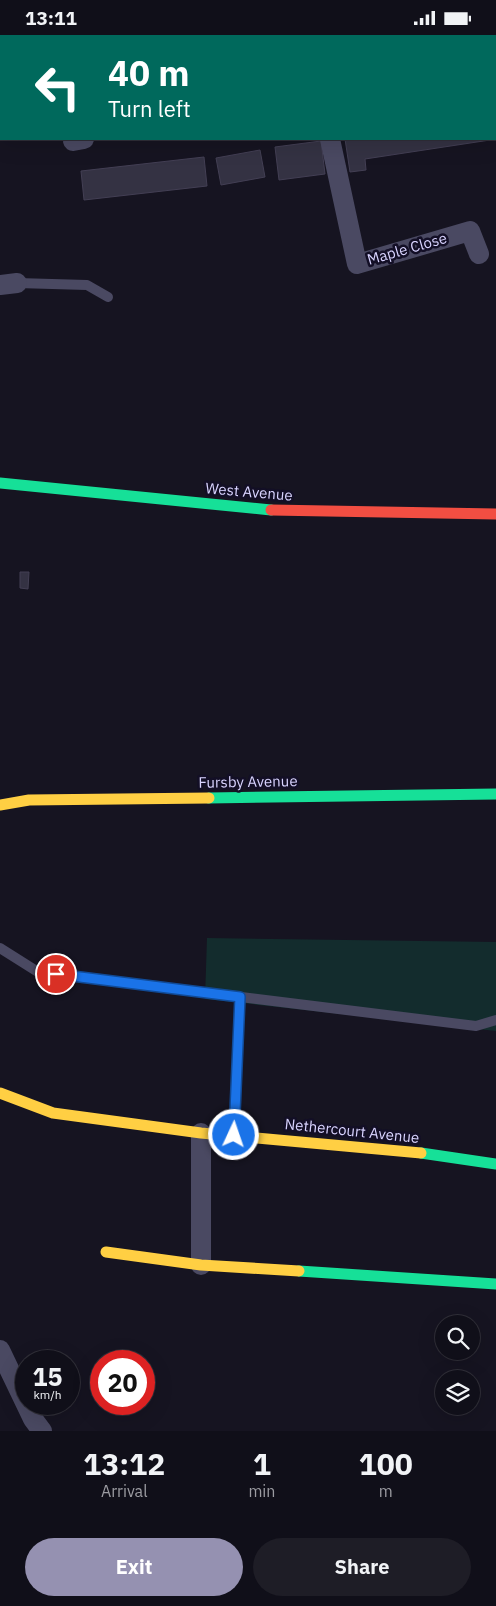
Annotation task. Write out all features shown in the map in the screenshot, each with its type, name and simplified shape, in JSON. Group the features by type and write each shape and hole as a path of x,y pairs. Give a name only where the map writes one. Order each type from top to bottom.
{"street":[{"name":"Maple Close","path":"330,140 358,264 470,231 479,254"},
{"name":"West Avenue","path":"0,483 273,510 496,514"},
{"name":"Fursby Avenue","path":"0,805 29,800 496,794"},
{"name":"Nethercourt Avenue","path":"0,1093 53,1113 200,1133 450,1156 496,1164"},
{"path":"200,1133 200,1265"},
{"path":"106,1252 200,1265 496,1284"},
{"path":"0,1350 33,1419 42,1431"}],"lane":[{"path":"8,284 87,285 108,297"},
{"path":"0,948 38,972 476,1026 496,1020"},
{"path":"234,1135 240,997"}],"green space":[{"path":"207,938 496,942 496,1031 205,999"}],"building":[{"path":"345,140 490,140 365,159 366,170 350,172"},
{"path":"321,141 325,174 279,180 275,147"},
{"path":"260,150 265,177 221,185 216,158"},
{"path":"204,157 207,186 84,200 81,171"},
{"path":"20,572 29,572 28,589 20,588"}],"traffic: fast":[{"path":"0,483 271,510"},
{"path":"209,798 496,794"},
{"path":"421,1153 496,1164"},
{"path":"299,1271 496,1284"}],"traffic: slow":[{"path":"0,805 29,800 209,798"},
{"path":"0,1093 53,1113 201,1133 421,1153"},
{"path":"106,1252 201,1265 299,1271"}],"traffic: jam":[{"path":"271,510 496,514"}],"route":[{"path":"56,974 240,997 234,1135"}]}
